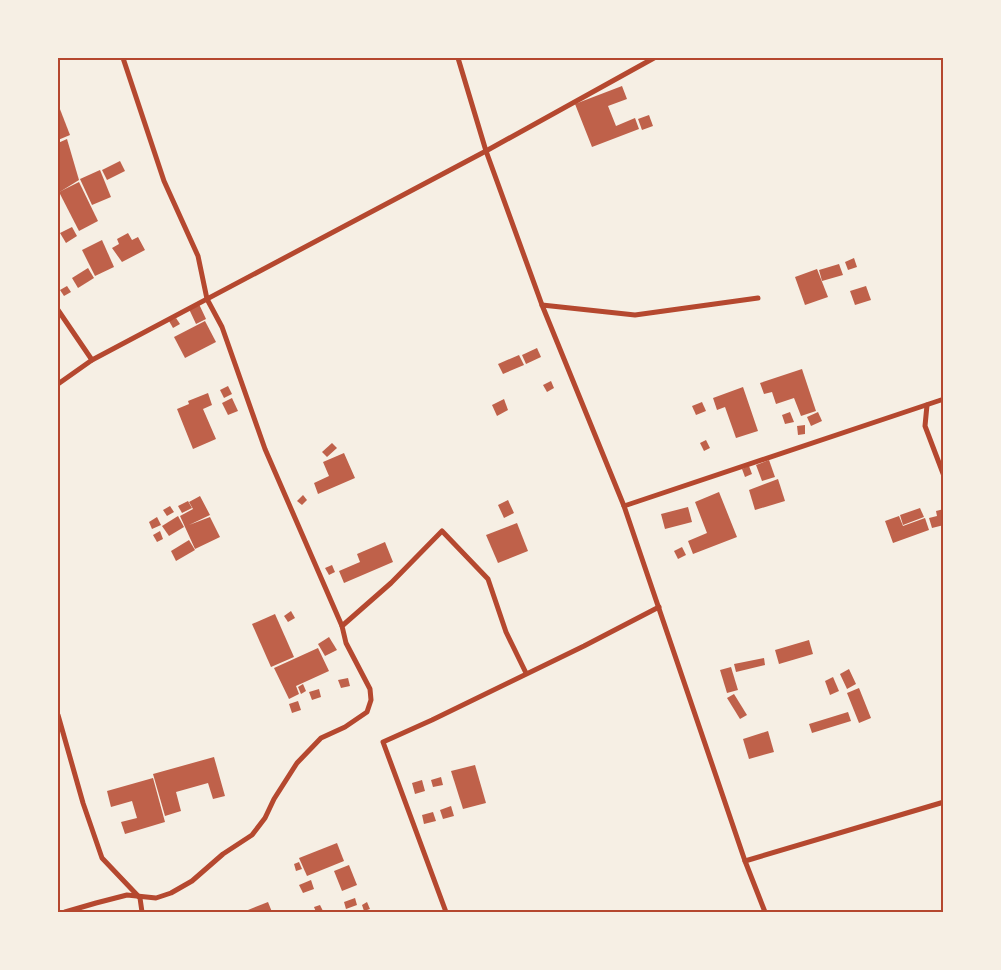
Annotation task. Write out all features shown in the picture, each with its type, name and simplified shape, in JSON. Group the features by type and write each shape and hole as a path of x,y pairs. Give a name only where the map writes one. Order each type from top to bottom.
{"street":[{"path":"65,912 96,902 127,896 156,898 192,881 223,854 252,835 265,818 274,799 297,762 321,738 345,727 367,712 371,700 370,689 346,643 342,626 265,449 222,327 207,299 198,256 164,181 123,58"},
{"path":"458,58 486,151 542,305 624,506 745,861 765,912"},
{"path":"58,384 92,360 486,151 654,58"},
{"path":"542,305 636,315 758,298"},
{"path":"58,310 92,360"},
{"path":"624,506 944,399"},
{"path":"927,405 925,426 944,476"},
{"path":"342,626 391,583 442,531 488,579 506,632 526,673"},
{"path":"446,912 383,742 584,646 659,607"},
{"path":"58,715 83,802 102,858 140,898 142,912"},
{"path":"745,861 944,802"}],"building":[{"path":"622,86 627,99 608,106 616,126 635,118 639,129 592,147 575,104"},
{"path":"58,104 70,135 58,140"},
{"path":"649,115 653,126 642,130 638,119"},
{"path":"67,139 79,180 58,193 58,143"},
{"path":"120,161 125,171 107,180 102,170"},
{"path":"100,170 111,197 92,205 80,179"},
{"path":"79,182 98,221 79,231 59,192"},
{"path":"72,227 77,236 66,243 60,233"},
{"path":"128,233 132,240 138,237 145,250 122,262 112,248 119,244 117,239"},
{"path":"102,240 114,267 95,276 82,250"},
{"path":"854,258 857,267 848,270 845,262"},
{"path":"839,264 843,275 822,281 819,270"},
{"path":"88,268 94,278 78,288 72,278"},
{"path":"817,269 828,297 805,305 795,277"},
{"path":"67,286 71,292 64,296 60,290"},
{"path":"866,286 871,300 855,305 850,291"},
{"path":"199,304 206,319 196,324 189,309"},
{"path":"176,318 180,324 173,328 169,321"},
{"path":"205,321 216,342 185,358 174,337"},
{"path":"537,348 541,357 526,364 522,355"},
{"path":"519,355 524,365 503,374 498,364"},
{"path":"802,369 816,411 801,416 794,398 776,404 772,392 764,394 760,383"},
{"path":"551,381 554,388 547,392 543,385"},
{"path":"228,386 232,394 224,398 220,390"},
{"path":"743,387 758,431 736,438 725,407 717,410 713,398"},
{"path":"208,393 212,405 203,409 216,439 193,449 177,409 189,404 188,401"},
{"path":"232,398 238,411 228,415 222,403"},
{"path":"504,399 508,410 497,416 492,405"},
{"path":"702,402 706,411 696,415 692,406"},
{"path":"790,412 794,422 785,424 782,415"},
{"path":"818,412 822,421 811,426 807,417"},
{"path":"805,425 805,434 798,435 797,426"},
{"path":"706,440 710,448 704,451 700,443"},
{"path":"332,443 337,448 327,457 322,452"},
{"path":"344,453 355,478 318,494 314,483 329,476 323,462"},
{"path":"769,460 775,477 762,481 756,465"},
{"path":"749,466 752,474 745,477 742,469"},
{"path":"778,479 785,501 755,510 749,490"},
{"path":"719,492 737,537 693,554 688,541 707,533 695,502"},
{"path":"303,495 307,500 302,505 297,501"},
{"path":"200,496 210,515 189,525 210,517 220,537 195,549 180,516 193,509 189,502"},
{"path":"508,500 514,513 504,518 498,505"},
{"path":"188,501 192,508 182,513 178,506"},
{"path":"170,506 174,512 167,516 163,510"},
{"path":"688,507 692,522 665,529 661,514"},
{"path":"920,508 924,517 903,525 900,515"},
{"path":"944,509 944,525 932,528 929,518 937,516 936,511"},
{"path":"178,516 184,527 169,536 162,526"},
{"path":"899,516 903,526 925,518 929,530 893,543 885,521"},
{"path":"157,517 161,525 152,529 149,522"},
{"path":"517,523 528,551 498,563 486,535"},
{"path":"160,531 163,539 157,542 153,535"},
{"path":"189,540 195,550 176,561 171,551"},
{"path":"385,542 393,562 344,583 339,571 360,562 357,554"},
{"path":"682,547 686,555 678,559 674,551"},
{"path":"332,565 335,572 329,575 325,568"},
{"path":"291,611 295,618 288,622 284,616"},
{"path":"275,614 294,657 271,667 252,624"},
{"path":"329,637 337,650 325,656 318,644"},
{"path":"809,640 813,654 779,664 775,650"},
{"path":"318,648 329,671 296,686 299,694 289,699 274,668"},
{"path":"764,658 765,665 736,672 734,664"},
{"path":"731,667 738,690 727,693 720,670"},
{"path":"849,669 856,684 847,689 840,674"},
{"path":"833,677 839,691 830,695 825,681"},
{"path":"348,678 350,686 341,688 338,680"},
{"path":"303,684 306,691 301,694 298,687"},
{"path":"859,688 871,718 859,723 847,693"},
{"path":"319,689 321,697 312,700 309,692"},
{"path":"734,694 747,715 740,719 727,698"},
{"path":"298,701 301,710 292,713 289,704"},
{"path":"848,712 851,721 812,733 809,724"},
{"path":"768,731 774,752 749,759 743,739"},
{"path":"214,757 225,796 213,799 208,783 176,792 181,811 165,816 153,774"},
{"path":"475,765 486,803 463,809 451,771"},
{"path":"441,777 443,785 433,787 431,780"},
{"path":"153,778 165,822 125,834 121,822 137,818 132,801 111,807 107,791"},
{"path":"422,780 425,791 415,794 412,783"},
{"path":"451,806 454,816 443,819 440,810"},
{"path":"433,812 436,821 424,824 422,815"},
{"path":"337,843 344,861 307,876 299,858"},
{"path":"299,862 302,869 296,871 294,864"},
{"path":"349,865 357,885 342,891 334,871"},
{"path":"311,880 314,889 303,893 299,885"},
{"path":"355,898 357,905 346,909 344,902"},
{"path":"268,902 272,912 243,912"},
{"path":"367,902 370,909 364,911 362,905"},
{"path":"320,905 323,911 316,912 314,907"}]}
